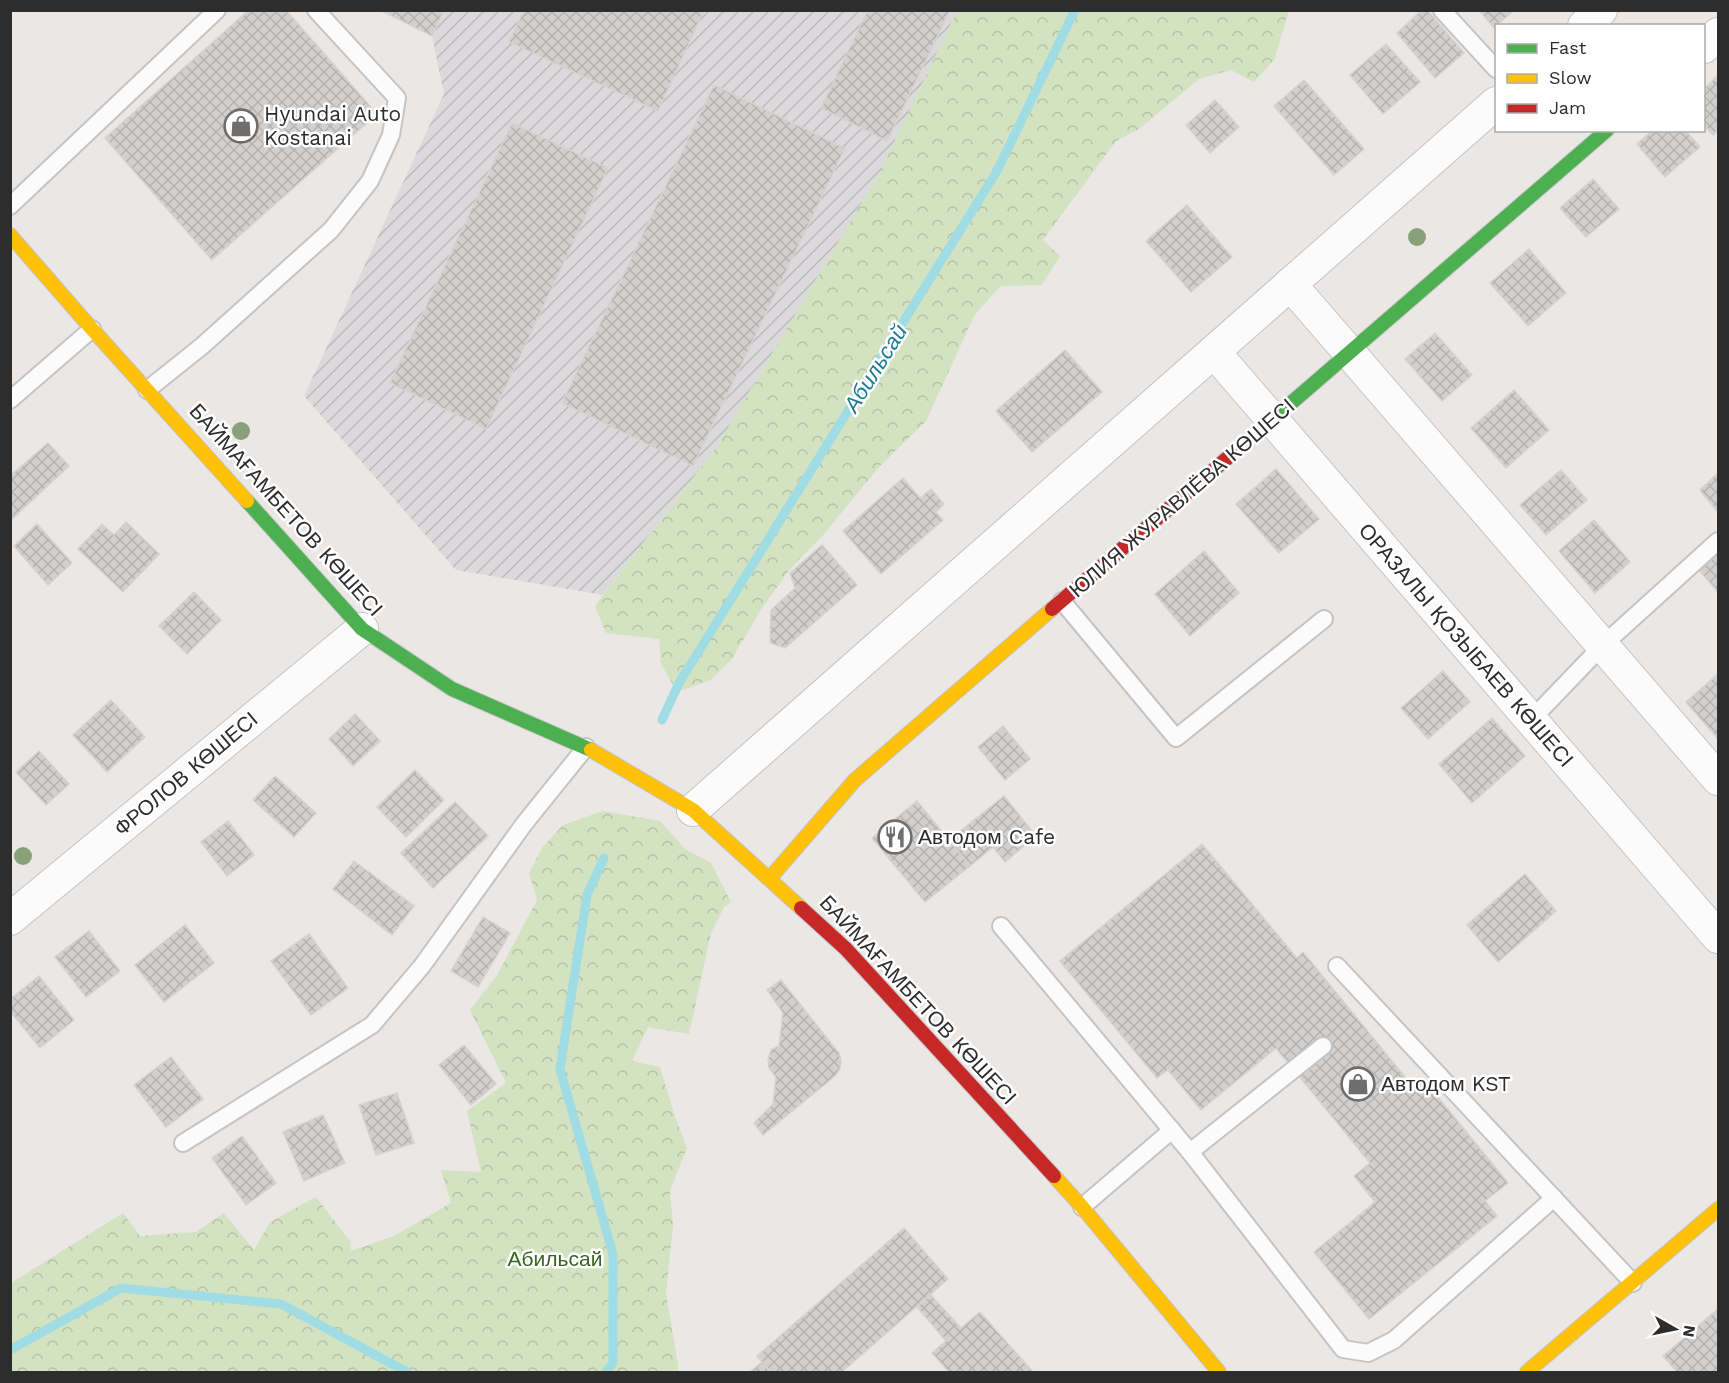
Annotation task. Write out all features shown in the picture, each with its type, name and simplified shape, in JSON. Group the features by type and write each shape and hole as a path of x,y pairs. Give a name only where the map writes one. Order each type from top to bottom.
{"main road":[{"name":"ЮЛИЯ ЖУРАВЛЁВА КӨШЕСІ","path":"770,878 855,780 1605,132"},
{"name":"БАЙМАҒАМБЕТОВ КӨШЕСІ","path":"10,236 362,629 452,689 586,747 693,810 846,949 1082,1207 1219,1372"},
{"path":"1527,1372 1719,1209"}],"street":[{"path":"1586,24 1601,10"},
{"path":"1705,46 1719,34"},
{"path":"693,810 1495,104"},
{"path":"1290,284 1719,779"},
{"name":"ОРАЗАЛЫ ҚОЗЫБАЕВ КӨШЕСІ","path":"1214,352 1719,937"},
{"name":"ФРОЛОВ КӨШЕСІ","path":"10,919 362,629"}],"lane":[{"path":"10,206 217,10"},
{"path":"147,390 202,346 331,230 370,181 391,135 397,98 316,10"},
{"path":"1442,10 1495,67"},
{"path":"10,400 92,329"},
{"path":"1531,720 1603,645 1719,541"},
{"path":"1062,601 1176,738 1324,619"},
{"path":"183,1143 372,1025 422,966 524,824 586,747"},
{"path":"1001,926 1190,1152 1343,1349 1368,1353 1394,1340 1554,1198"},
{"path":"1337,966 1633,1283"},
{"path":"1190,1152 1323,1046"},
{"path":"1082,1207 1172,1130"}],"shaded area":[{"path":"380,11 957,11 880,172 716,448 603,595 456,570 304,396 444,94 432,36"}],"green space":[{"name":"Абильсай","path":"957,11 1289,11 1274,60 1254,82 1231,70 1199,79 1139,129 1116,141 1043,240 1060,256 1042,285 1001,286 975,314 926,421 879,467 824,534 790,569 762,608 732,659 711,680 677,692 661,664 659,639 606,633 595,606 716,448 880,172"},
{"name":"Абильсай","path":"603,811 660,821 685,849 711,863 731,902 724,907 711,933 689,1034 648,1027 632,1061 660,1067 687,1148 670,1190 673,1225 666,1294 678,1372 11,1372 11,1283 123,1213 140,1236 196,1232 224,1213 254,1250 270,1222 316,1197 350,1241 351,1251 394,1236 451,1203 441,1170 481,1172 467,1111 506,1083 470,1010 497,975 537,900 529,873 542,848 563,825"}],"building":[{"name":"Hyundai Auto Kostanai","path":"249,10 286,10 377,114 212,260 105,138"},
{"path":"380,10 444,10 432,36"},
{"path":"524,10 704,10 658,111 509,42"},
{"path":"868,10 950,10 887,141 821,108"},
{"path":"1422,10 1427,10 1464,53 1435,78 1397,33"},
{"path":"1479,10 1514,10 1498,24 1495,24 1494,28"},
{"path":"1386,44 1420,82 1383,114 1350,75"},
{"path":"1718,75 1718,130 1713,135 1705,126 1705,88"},
{"path":"1304,80 1364,149 1334,175 1274,106"},
{"path":"714,85 845,148 693,466 562,403"},
{"path":"1215,100 1239,127 1210,153 1186,125"},
{"path":"512,123 608,168 486,429 390,383"},
{"path":"1651,132 1687,132 1700,147 1665,177 1637,144"},
{"path":"1593,179 1619,209 1586,237 1560,208"},
{"path":"1187,205 1232,257 1191,292 1146,241"},
{"path":"1529,249 1566,293 1528,326 1490,283"},
{"path":"1435,333 1472,375 1442,401 1405,359"},
{"path":"1065,350 1102,392 1032,452 996,411"},
{"path":"1514,390 1549,430 1506,468 1471,428"},
{"path":"48,443 69,466 12,519 10,476"},
{"path":"1276,469 1319,519 1279,553 1236,504"},
{"path":"1561,470 1587,500 1546,535 1520,505"},
{"path":"1718,473 1718,512 1700,490"},
{"path":"903,478 920,498 931,489 944,504 936,512 943,520 881,574 843,531"},
{"path":"1594,520 1630,562 1595,593 1559,551"},
{"path":"126,522 159,554 123,592 78,549 102,524 114,535"},
{"path":"37,524 72,563 48,585 14,546"},
{"path":"822,545 857,585 785,648 770,643 771,610 795,588 790,573"},
{"path":"1204,551 1239,593 1190,636 1155,594"},
{"path":"1718,554 1718,592 1699,570"},
{"path":"194,592 221,620 187,654 159,626"},
{"path":"1443,671 1470,702 1428,739 1401,708"},
{"path":"1718,674 1718,739 1686,702"},
{"path":"111,700 145,737 107,772 73,735"},
{"path":"355,714 380,741 353,766 329,739"},
{"path":"1492,718 1525,756 1472,803 1439,764"},
{"path":"1003,726 1030,759 1005,780 978,747"},
{"path":"39,751 69,784 46,805 16,772"},
{"path":"415,770 444,800 406,837 377,807"},
{"path":"275,776 316,813 294,837 253,800"},
{"path":"1004,796 1036,836 1005,862 993,847 970,866 949,840"},
{"path":"917,801 970,866 925,902 872,838"},
{"path":"455,802 488,836 433,888 401,853"},
{"path":"228,821 254,855 227,876 201,842"},
{"name":"Автодом KST","path":"1202,844 1297,958 1303,952 1414,1088 1424,1080 1508,1183 1485,1201 1497,1216 1369,1319 1314,1252 1375,1202 1354,1176 1370,1163 1276,1048 1201,1110 1168,1070 1157,1078 1060,961"},
{"path":"354,861 414,906 392,935 333,889"},
{"path":"1525,874 1556,911 1498,962 1467,925"},
{"path":"483,917 510,933 478,987 451,971"},
{"path":"185,925 214,963 164,1002 135,965"},
{"path":"89,931 120,971 86,997 55,957"},
{"path":"309,934 348,988 311,1015 271,961"},
{"path":"39,976 74,1020 40,1048 10,1011 10,999"},
{"path":"781,980 839,1053 841,1061 840,1069 835,1076 763,1135 754,1123 773,1104 776,1077 769,1068 768,1060 771,1050 779,1046 783,1013 767,990"},
{"path":"464,1045 496,1084 471,1105 439,1065"},
{"path":"171,1057 203,1099 166,1127 134,1085"},
{"path":"397,1093 414,1143 376,1155 359,1105"},
{"path":"323,1115 345,1163 304,1181 283,1132"},
{"path":"242,1136 276,1183 246,1205 212,1158"},
{"path":"904,1228 948,1279 842,1372 771,1372 757,1356"},
{"path":"931,1295 961,1328 980,1312 1033,1372 949,1372 932,1353 946,1341 917,1307"},
{"path":"1718,1309 1718,1372 1677,1372 1663,1356"},
{"path":"762,1362 771,1372 750,1372"}],"waterway":[{"name":"Абильсай","path":"662,720 679,683 997,171 1075,10"},
{"name":"Абильсай","path":"604,858 587,895 560,1069 613,1254 613,1363 606,1372"},
{"name":"Абильсай","path":"10,1350 121,1288 281,1304 407,1372"}],"traffic: fast":[{"path":"1246,442 1605,132"},
{"path":"247,501 362,629 452,689 591,750"}],"traffic: slow":[{"path":"10,235 247,501"},
{"path":"770,878 855,780 1052,609"},
{"path":"591,750 693,810 801,908"},
{"path":"1054,1176 1219,1372"},
{"path":"1527,1372 1718,1209"}],"traffic: jam":[{"path":"1052,609 1246,442"},
{"path":"801,908 846,949 1054,1176"}],"place":[{"name":"Hyundai Auto Kostanai","path":"241,126"},
{"name":"Автодом Cafe","path":"895,837"},
{"name":"Автодом KST","path":"1358,1084"}]}
